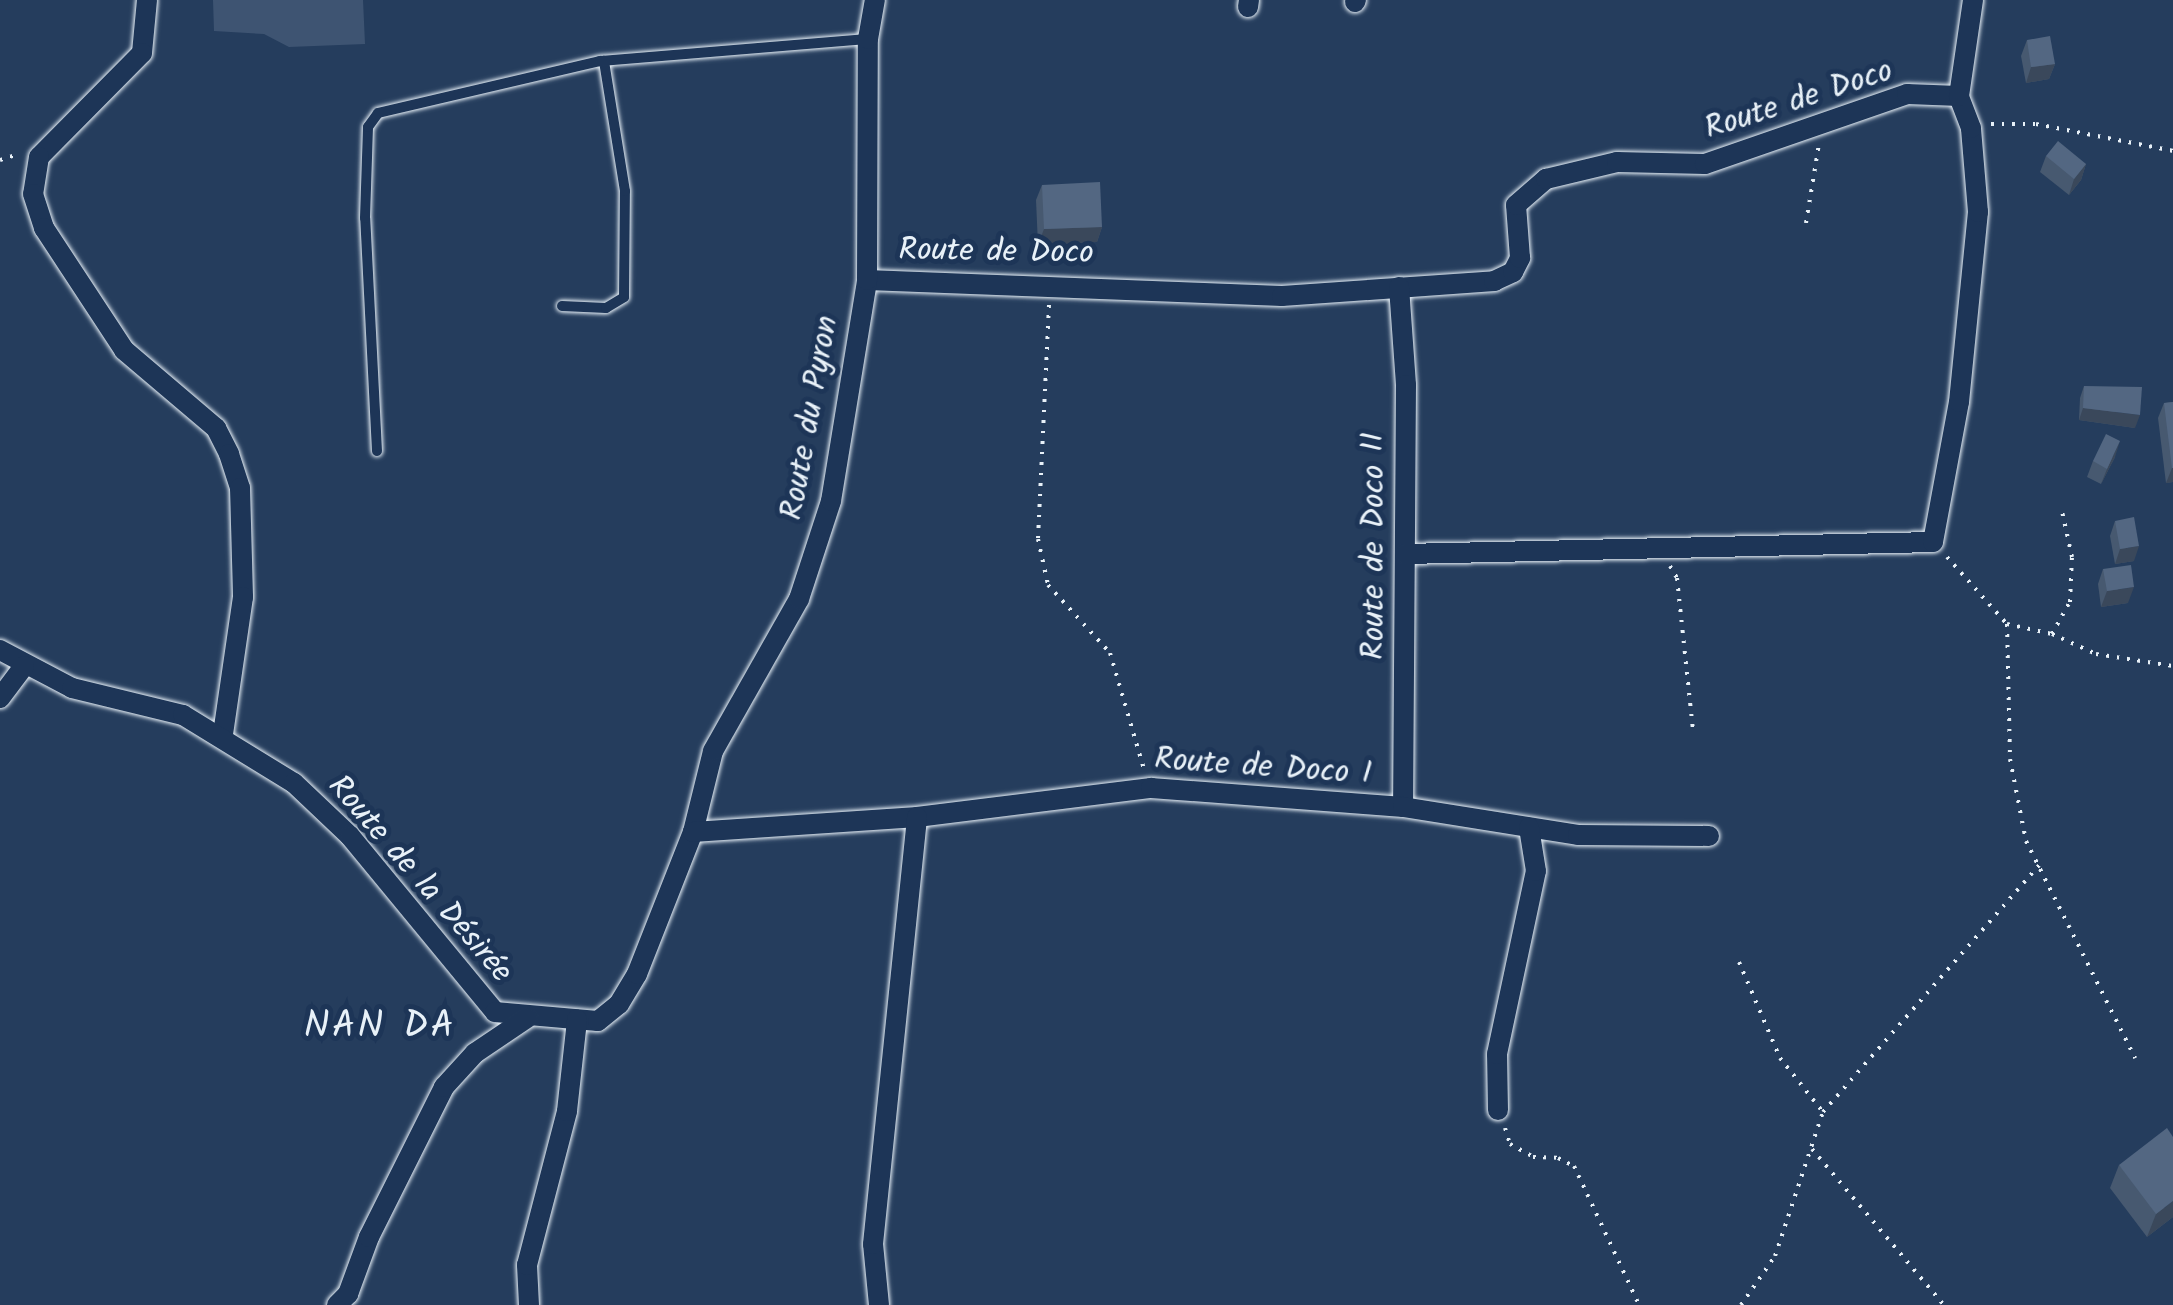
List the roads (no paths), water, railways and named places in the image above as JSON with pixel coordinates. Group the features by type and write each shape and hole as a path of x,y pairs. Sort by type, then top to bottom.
{"street":[{"path":"147,0 142,53 40,157 33,194 44,228 124,350 216,428 229,454 240,488 243,597 223,734"},
{"name":"Route du Pyron","path":"527,1018 598,1021 619,1004 693,832 729,713 799,599 816,552 830,501 867,280 868,40 875,0"},
{"path":"1405,554 1934,542 1959,402 1978,212 1970,128 1959,96 1972,0"},
{"name":"Route de Doco","path":"867,280 1050,288 1125,286 1282,296 1494,281 1513,272 1520,258 1516,205 1546,179 1617,162 1705,164 1908,94 1959,96"},
{"name":"Route de Doco II","path":"1399,286 1406,386 1403,807"},
{"name":"Route de la Désirée","path":"0,650 72,688 183,715 223,734 294,782 350,836 495,1012 527,1018"},
{"path":"0,698 24,666"},
{"name":"Route de Doco I","path":"693,832 917,817 1151,788 1403,807 1578,836 1709,836"},
{"path":"879,1305 873,1244 917,817"},
{"path":"1498,1110 1497,1054 1536,872 1529,828"},
{"path":"344,1301 368,1238 444,1087 475,1053 527,1018"},
{"path":"529,1305 527,1265 563,1128 577,1020"}],"lane":[{"path":"376,451 365,218 368,126 378,112 604,61 868,40"},
{"path":"562,306 606,308 624,297 625,191 604,61"}],"district":[{"name":"NAN DA","path":"380,1028"}]}
